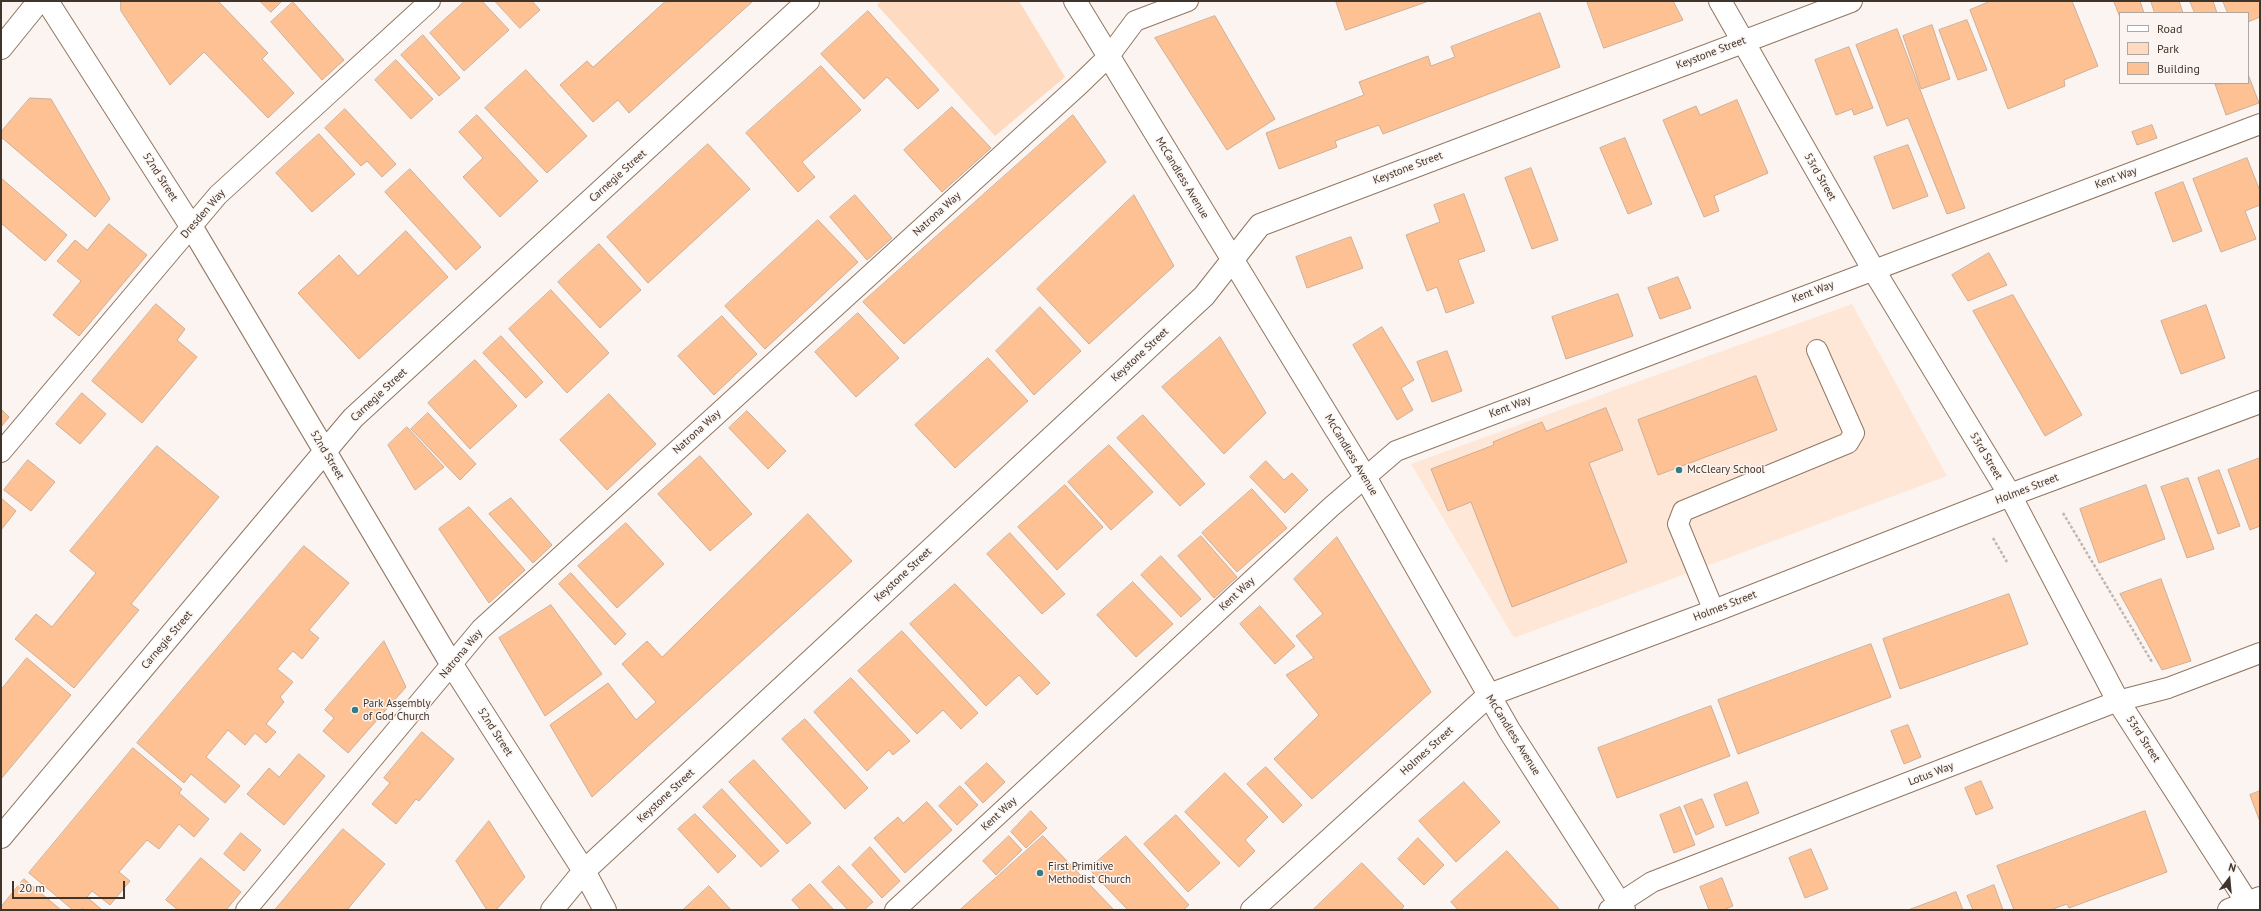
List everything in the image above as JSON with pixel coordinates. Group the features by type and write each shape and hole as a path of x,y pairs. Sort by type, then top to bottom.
{"street":[{"path":"1,48 39,1"},
{"name":"52nd Street","path":"47,1 191,226 452,665 584,871 605,910"},
{"name":"Carnegie Street","path":"1,837 353,418 808,1"},
{"name":"McCandless Avenue","path":"1075,1 1365,477 1489,695 1617,907"},
{"name":"53rd Street","path":"1720,1 1742,42 1873,269 2010,495 2118,701 2247,905"},
{"name":"Keystone Street","path":"552,910 584,871 1198,301 1260,225 1851,1"},
{"name":"Holmes Street","path":"1252,910 1489,695 1714,611 2010,495 2260,402"}],"lane":[{"name":"Dresden Way","path":"1,452 218,195 430,1"},
{"name":"Natrona Way","path":"246,910 481,629 1109,56 1135,21 1188,1"},
{"name":"Kent Way","path":"895,910 1365,477 1396,451 1873,269 2260,124"},
{"path":"1714,611 1678,524 1683,511 1848,443 1854,433 1817,350"},
{"name":"Lotus Way","path":"1617,907 1652,882 2118,701 2168,688 2260,653"}],"path":[{"path":"2063,513 2168,688"}],"shaded area":[{"name":"McCleary School","path":"1852,304 1947,476 1514,638 1411,464"}],"green space":[{"path":"881,1 1019,1 1065,77 995,136 877,5"}],"building":[{"path":"121,1 218,1 268,53 262,59 294,93 268,118 204,52 170,85 121,11"},
{"path":"260,1 282,1 271,12"},
{"path":"465,1 482,1 509,30 464,71 430,33"},
{"path":"495,1 532,1 540,10 520,28"},
{"path":"666,1 753,1 629,113 618,100 593,122 560,85 587,61 593,67"},
{"path":"1336,1 1429,1 1346,30"},
{"path":"1587,1 1673,1 1683,20 1604,48"},
{"path":"1991,1 2072,1 2098,66 2064,80 2065,86 2008,109 1970,10"},
{"path":"2114,1 2140,1 2144,12 2119,12 2119,14"},
{"path":"2151,1 2179,1 2183,12 2155,12"},
{"path":"2190,1 2213,1 2217,12 2195,12"},
{"path":"2223,1 2260,1 2260,17 2249,22 2249,12 2228,12"},
{"path":"293,2 344,60 322,80 271,22"},
{"path":"868,11 939,90 918,109 887,77 864,99 821,54"},
{"path":"1540,13 1560,67 1383,134 1379,125 1335,141 1337,147 1279,169 1266,133 1364,95 1359,82 1428,56 1431,66 1455,57 1451,47"},
{"path":"1215,16 1275,119 1227,150 1155,38"},
{"path":"1967,20 1987,70 1958,80 1939,30"},
{"path":"1932,25 1950,79 1921,89 1903,36"},
{"path":"1897,29 1965,208 1947,214 1908,118 1887,126 1856,45"},
{"path":"423,35 460,78 439,96 401,55"},
{"path":"1849,47 1873,108 1854,115 1852,109 1836,115 1815,60"},
{"path":"396,60 433,99 411,119 375,80"},
{"path":"821,66 861,110 802,162 815,177 798,192 746,133"},
{"path":"526,70 587,136 547,173 485,108"},
{"path":"2249,77 2259,103 2226,115 2215,84 2249,84"},
{"path":"30,98 51,99 110,199 95,217 1,137 1,132"},
{"path":"1737,100 1768,173 1714,196 1719,211 1704,217 1663,120 1696,106 1700,115"},
{"path":"952,107 991,148 942,192 904,150"},
{"path":"345,109 396,164 382,177 367,161 361,166 325,128"},
{"path":"477,115 538,181 500,217 463,177 483,158 459,132"},
{"path":"1073,115 1106,162 904,344 863,302"},
{"path":"2152,125 2157,138 2137,145 2132,132"},
{"path":"319,134 355,174 312,212 276,173"},
{"path":"1625,138 1652,204 1628,214 1600,148"},
{"path":"708,144 750,189 648,283 607,237"},
{"path":"1908,145 1928,196 1893,209 1874,157"},
{"path":"2247,158 2260,191 2260,205 2245,211 2256,239 2221,252 2193,179"},
{"path":"1531,168 1558,240 1532,249 1505,178"},
{"path":"410,169 481,247 456,270 385,192"},
{"path":"1,178 67,235 45,261 1,223"},
{"path":"2183,182 2202,231 2173,242 2155,193"},
{"path":"1464,194 1485,251 1458,260 1474,303 1446,313 1437,287 1427,291 1406,235 1440,222 1434,205"},
{"path":"855,195 892,238 867,260 830,217"},
{"path":"1134,195 1174,266 1089,344 1037,289"},
{"path":"818,220 858,262 765,349 725,306"},
{"path":"109,224 147,255 79,336 53,315 81,281 57,261 75,240 87,250"},
{"path":"406,231 448,277 359,359 298,293 339,255 358,276"},
{"path":"1351,237 1363,268 1307,288 1296,257"},
{"path":"599,244 641,290 600,328 558,282"},
{"path":"1989,253 2007,285 1968,301 1952,275"},
{"path":"1678,277 1691,308 1660,319 1648,288"},
{"path":"551,290 609,353 567,393 509,329"},
{"path":"1618,294 1633,336 1566,359 1552,317"},
{"path":"2013,295 2082,415 2045,436 1973,311"},
{"path":"156,304 185,329 177,340 197,357 142,423 92,381"},
{"path":"2206,305 2225,358 2181,374 2161,321"},
{"path":"1040,307 1081,351 1034,395 996,351"},
{"path":"858,313 899,358 856,397 815,352"},
{"path":"722,316 757,354 714,395 678,356"},
{"path":"1382,327 1414,380 1401,388 1413,410 1397,420 1353,345"},
{"path":"501,336 543,382 526,398 483,353"},
{"path":"1220,337 1266,413 1224,454 1162,387"},
{"path":"1447,351 1462,391 1432,402 1417,362"},
{"path":"988,358 1028,401 955,468 915,425"},
{"path":"475,360 517,406 470,449 428,403"},
{"path":"1756,376 1777,430 1658,475 1638,420"},
{"path":"82,393 106,414 80,444 56,424"},
{"path":"609,394 656,444 607,490 560,440"},
{"path":"1606,408 1623,450 1589,463 1627,562 1512,607 1471,502 1448,511 1431,469 1494,445 1493,442 1542,422 1546,431"},
{"path":"1,409 9,417 1,427"},
{"path":"747,411 786,451 768,469 729,428"},
{"path":"428,413 476,464 460,480 411,429"},
{"path":"1143,415 1205,484 1180,506 1117,438"},
{"path":"407,427 444,467 415,490 388,445"},
{"path":"1109,445 1153,492 1111,530 1068,482"},
{"path":"157,446 219,497 131,604 139,610 74,688 15,639 36,614 52,627 96,573 70,551"},
{"path":"700,456 752,514 710,551 658,494"},
{"path":"2260,458 2260,526 2250,530 2228,470"},
{"path":"28,460 55,482 31,511 4,490"},
{"path":"1266,461 1284,480 1292,473 1308,490 1285,513 1250,477"},
{"path":"2219,470 2240,526 2218,534 2198,478"},
{"path":"2188,478 2214,549 2187,558 2161,487"},
{"path":"1065,485 1103,527 1057,570 1018,527"},
{"path":"2146,485 2165,539 2099,563 2080,509"},
{"path":"1252,489 1287,528 1237,572 1202,533"},
{"path":"1,498 16,511 1,530"},
{"path":"511,498 552,545 533,563 489,514"},
{"path":"469,507 525,570 489,603 439,529"},
{"path":"808,514 852,561 592,797 550,725 608,683 636,720 656,702 622,664 647,641 662,657"},
{"path":"626,523 664,564 617,608 578,566"},
{"path":"1010,533 1065,594 1042,614 987,554"},
{"path":"1201,536 1237,577 1214,598 1178,556"},
{"path":"1337,537 1431,692 1312,799 1274,759 1319,715 1286,675 1314,658 1296,636 1323,614 1294,579"},
{"path":"304,546 349,583 309,630 319,638 302,659 293,651 277,669 293,682 280,697 284,702 266,724 276,732 266,743 255,733 245,745 228,730 206,757 240,786 225,803 191,774 184,783 137,743"},
{"path":"1161,556 1201,599 1181,617 1141,575"},
{"path":"571,573 626,634 615,645 559,584"},
{"path":"2161,579 2191,661 2162,670 2120,594"},
{"path":"1133,582 1173,624 1136,657 1097,615"},
{"path":"955,584 1050,683 1037,695 1019,675 986,706 910,624"},
{"path":"2009,594 2028,644 1900,689 1883,639"},
{"path":"551,605 602,674 545,716 499,638"},
{"path":"1260,606 1295,646 1275,664 1240,624"},
{"path":"902,631 978,713 961,729 943,710 917,734 858,671"},
{"path":"384,641 406,687 348,753 323,731 334,718 325,710"},
{"path":"1871,644 1891,697 1738,754 1718,700"},
{"path":"27,658 71,695 1,779 1,690"},
{"path":"851,678 910,741 893,755 889,750 867,771 814,712"},
{"path":"1711,706 1730,756 1617,798 1598,748"},
{"path":"805,719 868,788 845,809 782,739"},
{"path":"1908,725 1921,757 1904,764 1891,731"},
{"path":"422,732 454,759 419,801 416,799 396,824 372,804 390,783 384,778"},
{"path":"133,748 182,789 179,793 209,819 194,837 179,824 159,849 147,840 119,872 130,881 110,905 92,891 87,897 102,910 85,910 82,908 81,910 73,910 29,873"},
{"path":"299,754 325,776 284,825 247,794 269,768 279,777"},
{"path":"754,760 811,823 787,844 729,782"},
{"path":"987,763 1005,782 983,803 965,783"},
{"path":"1266,767 1302,805 1283,823 1247,784"},
{"path":"1225,773 1268,817 1245,840 1255,851 1239,867 1185,812"},
{"path":"1981,781 1993,808 1976,815 1965,788"},
{"path":"1464,782 1500,822 1456,862 1419,821"},
{"path":"1747,782 1759,813 1726,826 1714,795"},
{"path":"960,786 978,805 957,825 939,806"},
{"path":"722,789 779,851 761,867 703,807"},
{"path":"2260,791 2260,822 2250,795"},
{"path":"1702,799 1714,827 1696,835 1684,806"},
{"path":"927,802 952,830 905,873 874,838 898,817 903,823"},
{"path":"1680,807 1695,845 1674,853 1660,815"},
{"path":"1031,811 1047,828 1026,848 1011,832"},
{"path":"2145,811 2167,872 2069,908 2067,904 2050,910 2014,910 1997,866"},
{"path":"695,814 736,856 718,873 678,829"},
{"path":"1176,815 1220,863 1188,892 1144,844"},
{"path":"489,821 525,877 496,910 487,910 456,861"},
{"path":"343,829 385,864 347,910 275,910"},
{"path":"241,833 261,850 244,871 224,854"},
{"path":"1009,836 1022,850 996,875 983,861"},
{"name":"First Primitive Methodist Church","path":"1043,836 1114,910 960,910"},
{"path":"1126,836 1189,905 1183,910 1128,910 1089,869"},
{"path":"1418,838 1444,865 1424,885 1398,859"},
{"path":"870,847 900,881 882,898 852,865"},
{"path":"1811,849 1828,889 1805,898 1789,858"},
{"path":"1507,851 1560,910 1458,910 1451,902"},
{"path":"201,858 241,892 226,910 178,910 166,900"},
{"path":"1362,863 1404,906 1401,910 1313,910"},
{"path":"839,866 873,902 864,910 848,910 822,882"},
{"path":"1722,878 1733,906 1723,910 1709,910 1700,887"},
{"path":"24,879 61,910 1,910 1,907"},
{"path":"810,884 834,910 801,910 792,900"},
{"path":"1994,885 2003,910 1973,910 1967,896"},
{"path":"709,886 731,910 683,910"},
{"path":"1956,892 1963,910 1908,910 1935,900"}],"place":[{"name":"McCleary School","path":"1679,470"},
{"name":"Park Assembly of God Church","path":"355,710"},
{"name":"First Primitive Methodist Church","path":"1040,873"}]}
